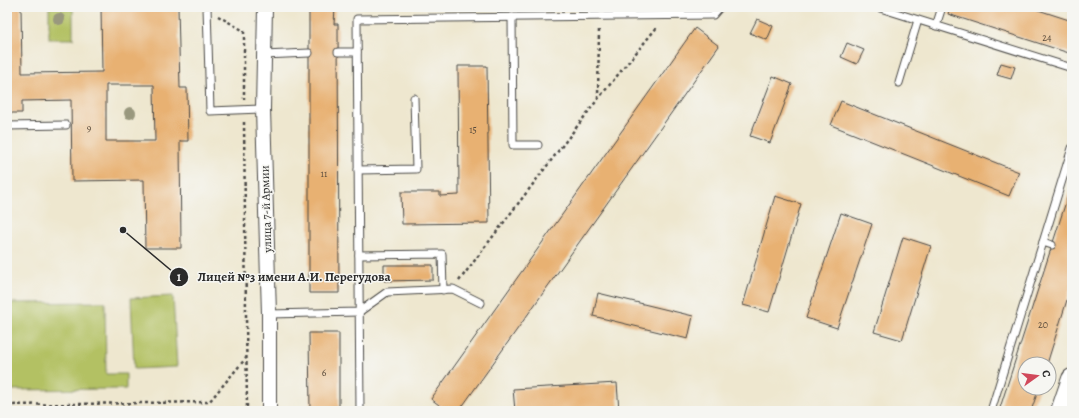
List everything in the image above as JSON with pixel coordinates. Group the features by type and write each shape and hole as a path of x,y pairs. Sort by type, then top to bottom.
{"street":[{"name":"улица 7-й Армии","path":"264,7 263,109 269,314 269,411"},
{"path":"1061,411 1072,379"}],"lane":[{"path":"360,411 357,18 713,15 720,7"},
{"path":"877,7 1072,68"},
{"path":"936,26 942,7"},
{"path":"207,8 210,110 263,109"},
{"path":"512,17 513,145 538,145"},
{"path":"899,83 918,20"},
{"path":"338,52 357,52"},
{"path":"264,54 309,53"},
{"path":"358,170 416,169 414,98"},
{"path":"7,126 66,124"},
{"path":"991,411 1072,148"},
{"path":"1043,242 1052,245"},
{"path":"359,255 442,254 443,290"},
{"path":"269,314 359,312 387,292 453,289 481,303"}],"path":[{"path":"207,8 244,31 247,411"},
{"path":"598,100 599,16"},
{"path":"453,289 598,100 667,16"},
{"path":"7,405 209,402 247,357"}],"green space":[{"path":"49,7 73,7 73,39 49,39"},
{"path":"173,296 177,367 134,369 131,298"},
{"path":"105,302 106,374 126,374 126,389 7,390 7,303"}],"building":[{"path":"7,7 21,7 22,73 102,72 101,7 178,7 180,88 187,88 188,141 180,141 181,248 145,248 144,180 72,181 71,100 22,101 22,113 7,113","holes":["106,85 154,85 155,141 106,141"]},
{"path":"309,7 335,7 334,24 338,24 339,293 309,293"},
{"path":"950,7 1029,7 1072,21 1072,54 948,14"},
{"path":"757,19 773,26 767,40 750,33"},
{"path":"695,28 719,46 459,411 447,411 431,399"},
{"path":"847,43 864,50 857,64 841,57"},
{"path":"1001,63 1015,67 1011,79 997,75"},
{"path":"458,66 487,66 489,223 402,224 401,192 440,192 440,196 459,195"},
{"path":"773,76 792,84 770,143 750,136"},
{"path":"841,101 1019,172 1009,196 831,125"},
{"path":"1072,183 1072,284 1050,356 1017,356 1017,396 1036,396 1031,411 999,411"},
{"path":"775,196 801,204 769,312 743,305"},
{"path":"841,213 872,224 837,328 806,318"},
{"path":"903,237 931,246 902,340 874,332"},
{"path":"384,265 433,265 433,280 384,281"},
{"path":"598,293 693,316 688,339 593,316"},
{"path":"309,333 339,333 339,411 310,411"},
{"path":"617,383 619,411 515,411 513,389"}],"place":[{"name":"Лицей №3 имени А.И. Перегудова","path":"123,230"}]}
